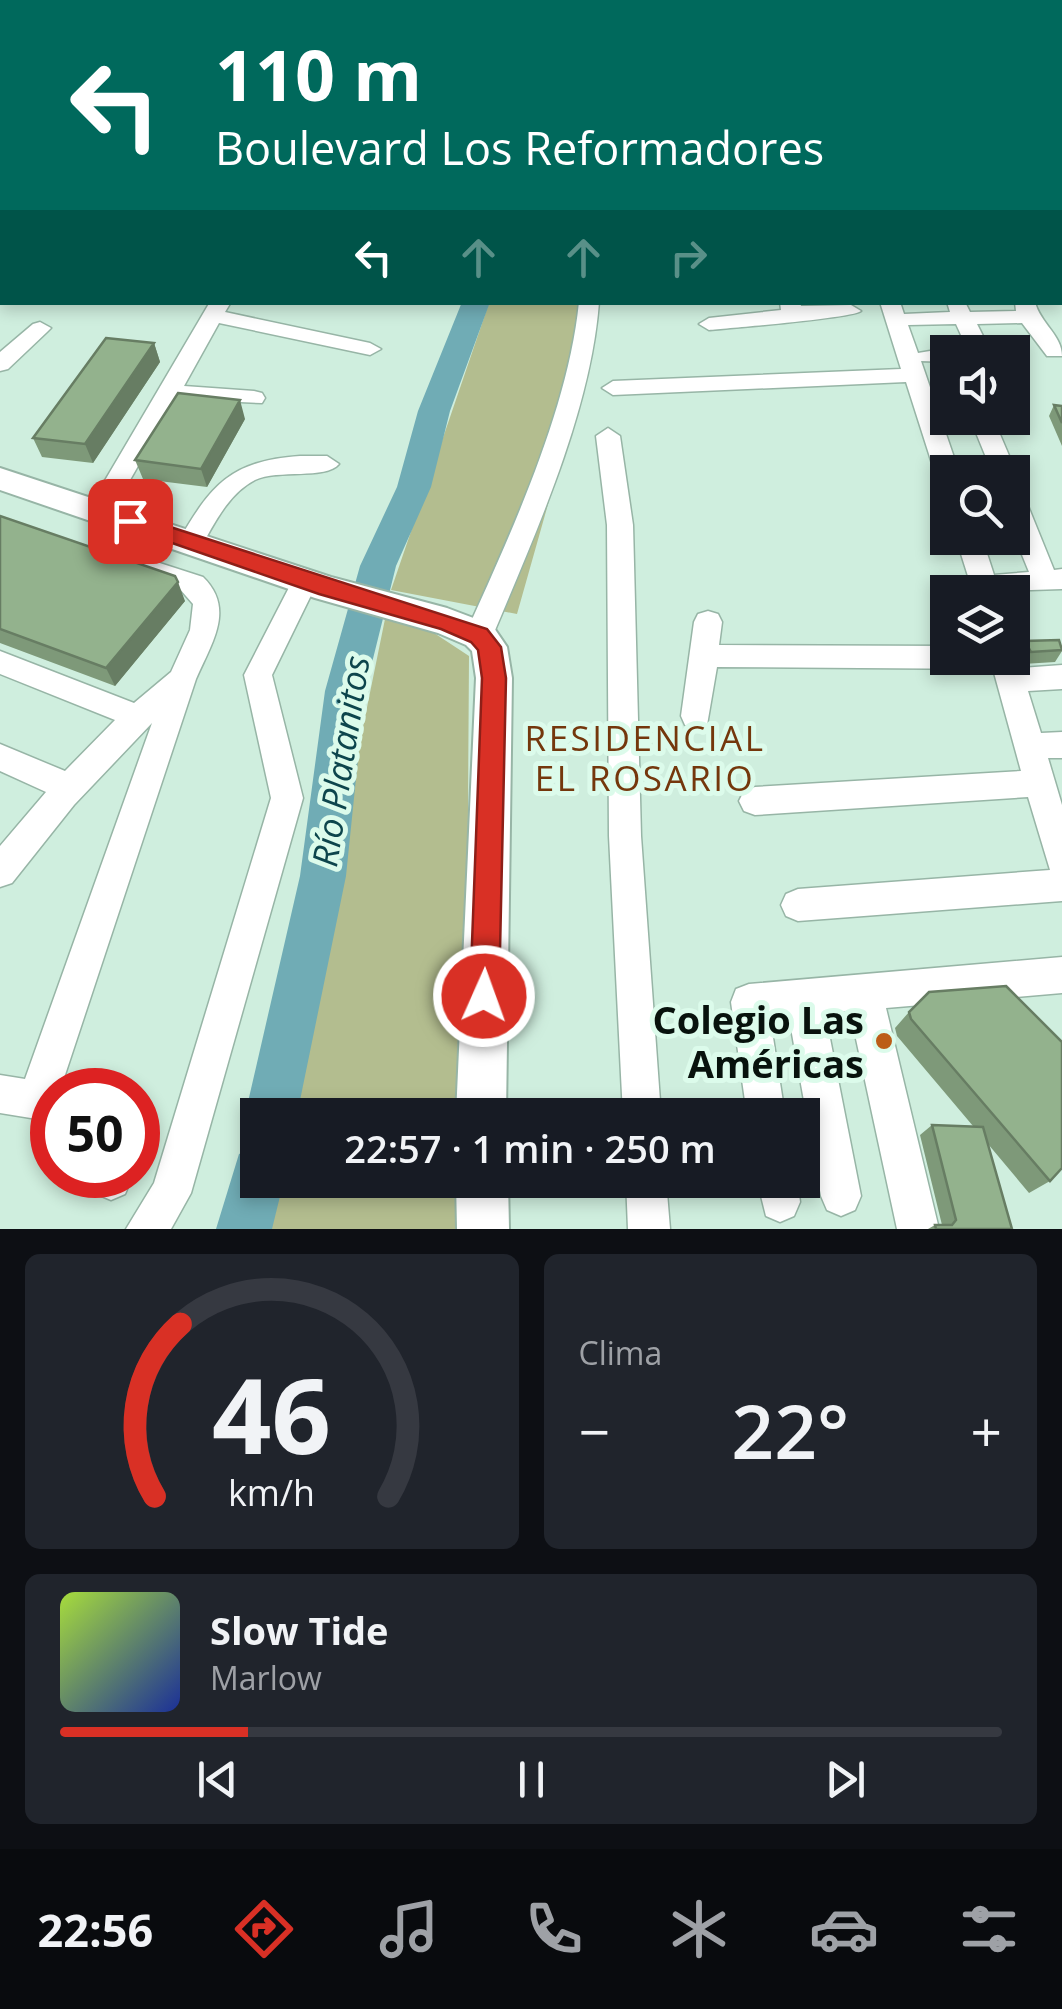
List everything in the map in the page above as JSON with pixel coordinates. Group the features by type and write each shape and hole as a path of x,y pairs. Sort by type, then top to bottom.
{"main road":[{"path":"0,478 316,585 463,628 489,647 494,678 482,1098"},
{"path":"482,1198 483,1229"}],"street":[{"path":"891,305 941,455"},
{"path":"463,628 490,618 538,502 586,338 584,307"},
{"path":"709,324 790,308 851,311"},
{"path":"100,510 217,309 370,349"},
{"path":"959,310 972,335"},
{"path":"908,319 959,310 1026,310 1058,364"},
{"path":"0,364 40,328"},
{"path":"613,388 912,375"},
{"path":"170,392 254,398"},
{"path":"608,436 620,525 624,836 641,1098"},
{"path":"190,542 238,476 259,466 326,464"},
{"path":"1030,532 1054,580"},
{"path":"43,1068 209,613 206,598 194,584 124,561"},
{"path":"146,1229 171,1194 287,798 258,675 316,585"},
{"path":"696,716 708,622"},
{"path":"704,656 930,663"},
{"path":"0,662 136,716"},
{"path":"1030,670 1062,677"},
{"path":"1009,675 1062,860"},
{"path":"0,872 67,787 136,716 182,679"},
{"path":"1030,746 1062,745"},
{"path":"0,758 67,787"},
{"path":"755,801 1040,783"},
{"path":"798,905 1062,885"},
{"path":"763,1098 749,1002 1062,976"},
{"path":"864,992 918,1229"},
{"path":"804,998 841,1196"},
{"path":"647,1198 648,1229"}],"green space":[{"path":"488,305 596,305 593,345 517,614 391,590"},
{"path":"385,619 428,629 469,656 466,1098 287,1098"},
{"path":"267,1198 466,1198 466,1229 261,1229"}],"building":[{"path":"106,338 154,343 85,444 33,438"},
{"path":"178,393 240,400 201,469 135,460"},
{"path":"1054,405 1062,406 1062,423"},
{"path":"0,516 175,576 178,582 106,668 0,629"},
{"path":"1059,640 1062,650 1031,652 1030,641"},
{"path":"1006,986 1062,1042 1062,1168 1050,1181 909,1012 929,992"},
{"path":"932,1125 983,1127 1012,1229 936,1229 935,1225 952,1225 956,1220"}],"waterway":[{"name":"Río Platanitos","path":"275,1098 323,876 345,691 378,566 414,487 434,411 475,305"},
{"name":"Río Platanitos","path":"244,1229 252,1198"}],"place":[{"name":"Colegio Las Américas","path":"884,1041"}],"district":[{"name":"RESIDENCIAL EL ROSARIO","path":"645,757"}],"route":[{"path":"130,521 327,588 446,622 479,635 489,647 494,678 484,996"}]}
